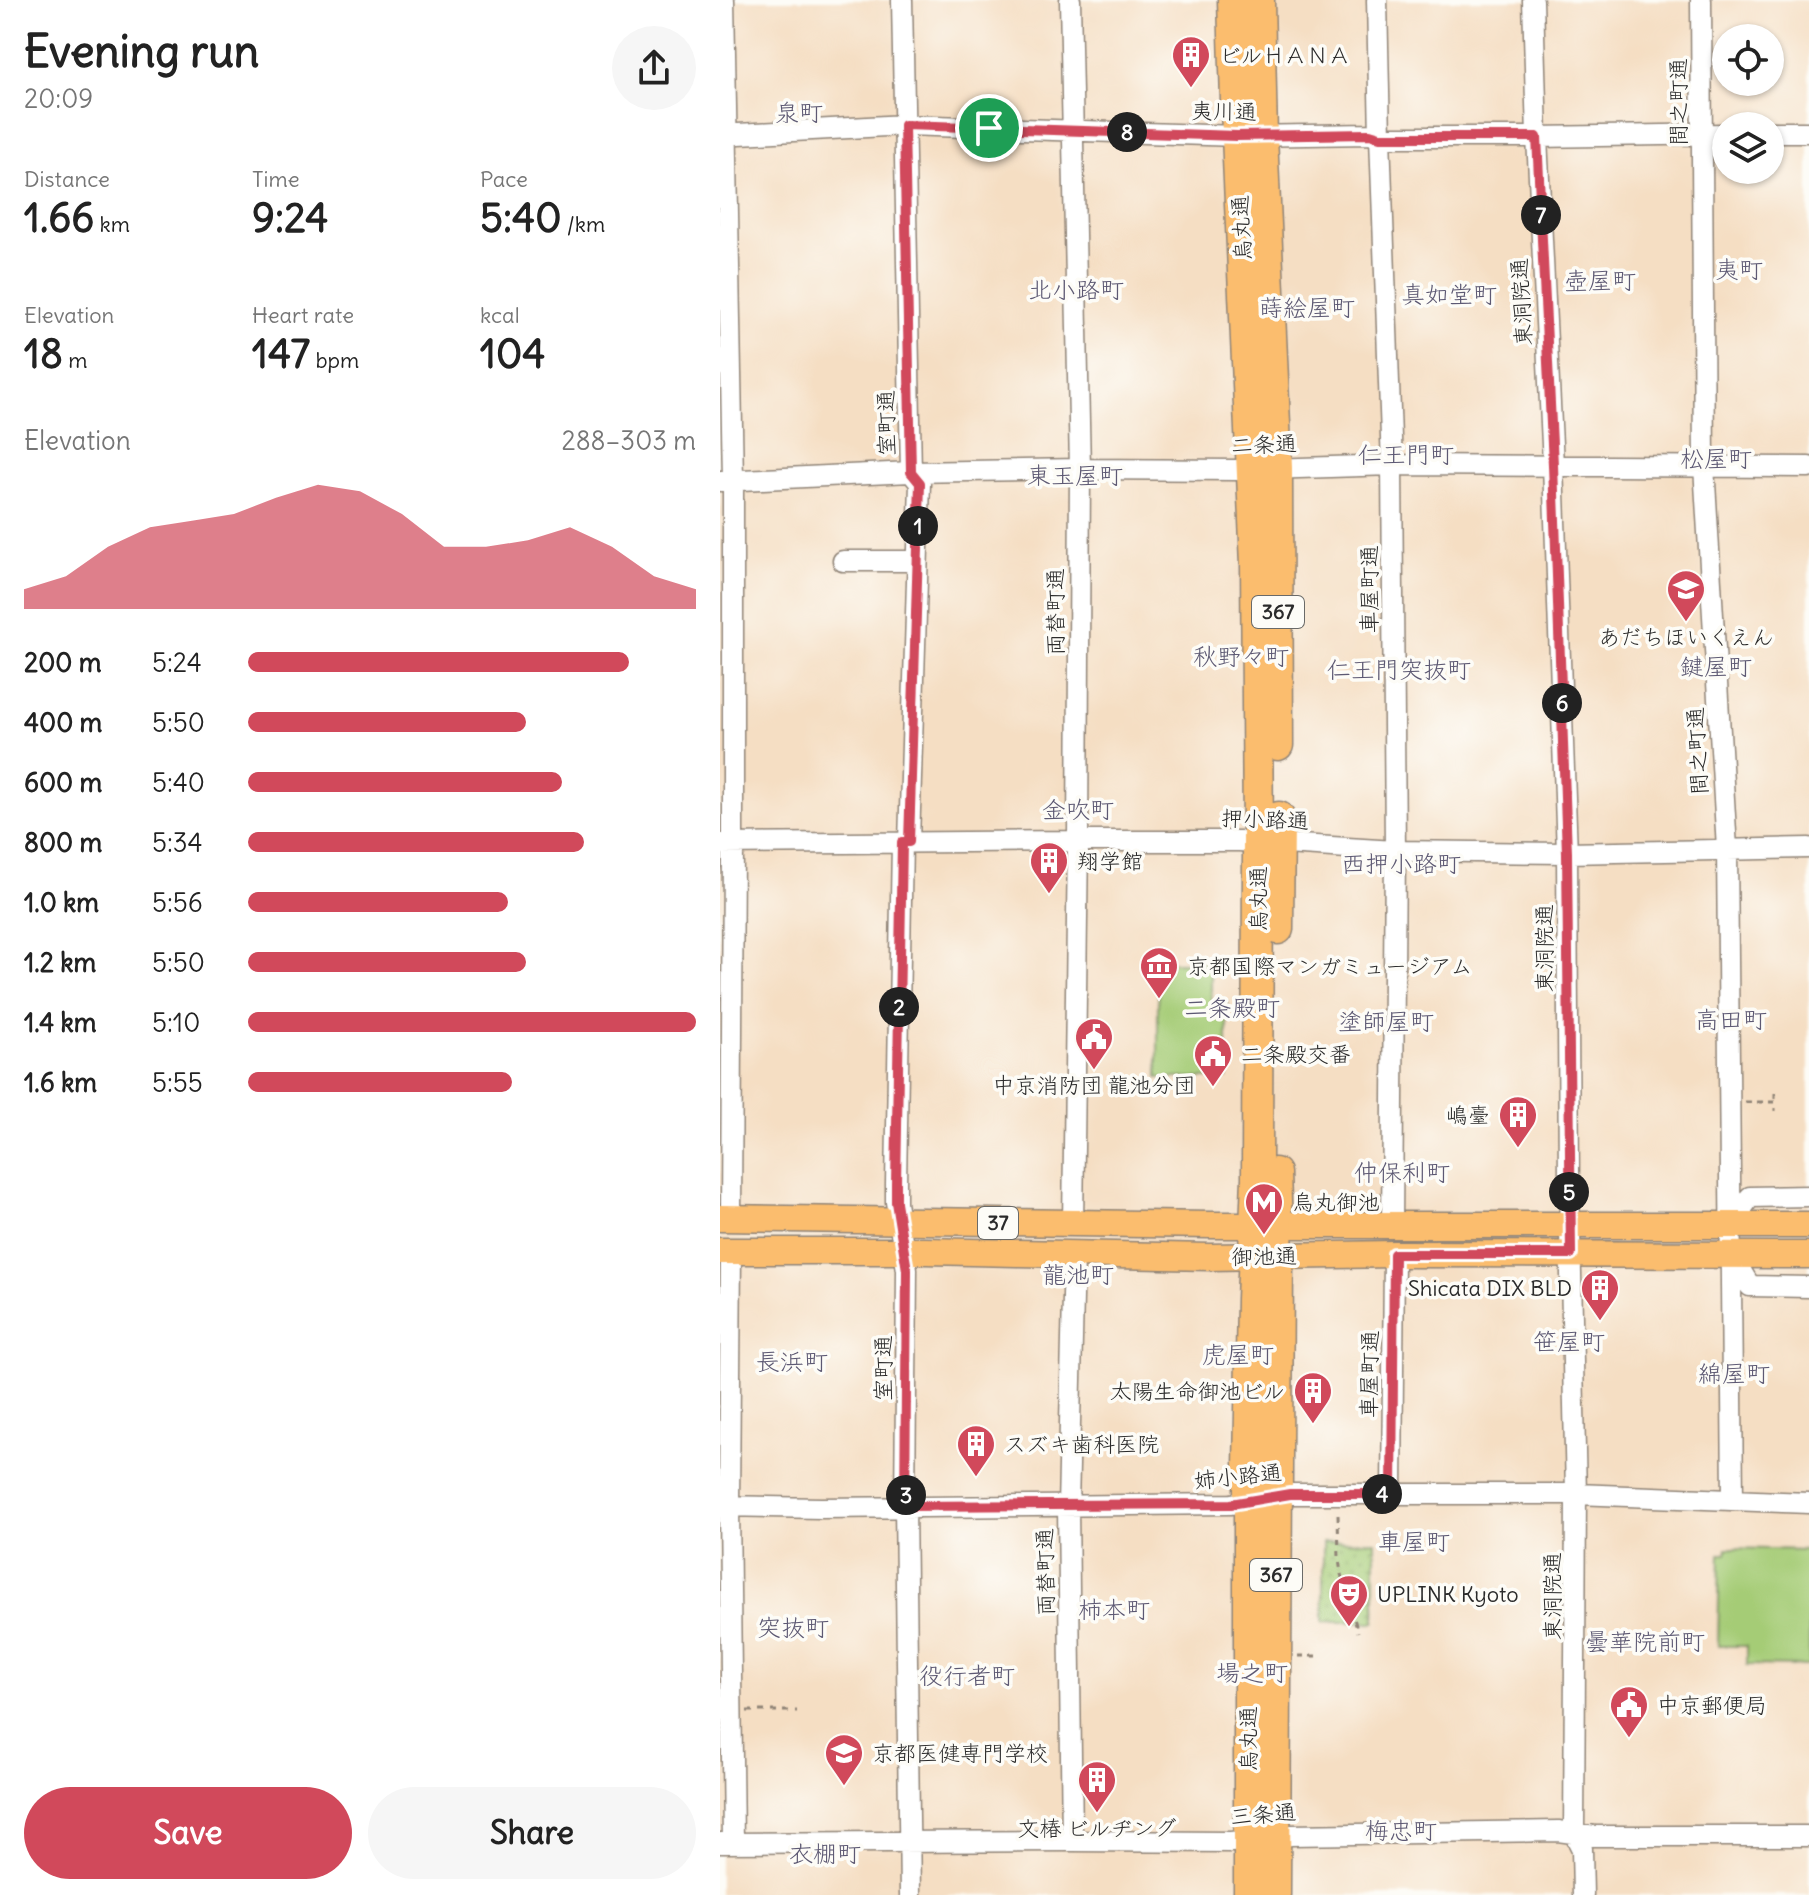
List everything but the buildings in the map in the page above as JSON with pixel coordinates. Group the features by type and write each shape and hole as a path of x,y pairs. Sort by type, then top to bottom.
{"highway":[{"name":"烏丸通","path":"1233,0 1249,136 1264,469 1256,565 1268,842 1275,1178 1266,1225 1262,1838 1275,1895"},
{"name":"烏丸通","path":"1249,136 1259,0"},
{"name":"烏丸通","path":"1249,1895 1262,1838"}],"main road":[{"name":"御池通","path":"725,1218 1073,1224 1809,1225"},
{"name":"御池通","path":"725,1251 1266,1256 1809,1255"}],"street":[{"path":"724,0 727,480 725,1218"},
{"name":"室町通","path":"902,0 911,472 920,483 896,1184 907,1280 905,1506 910,1895"},
{"name":"両替町通","path":"1070,0 1080,469 1073,1224"},
{"name":"車屋町通","path":"1377,0 1392,465 1395,851 1392,1225"},
{"name":"東洞院通","path":"1533,0 1567,853 1576,1494 1574,1833 1582,1849 1583,1895"},
{"name":"間之町通","path":"1701,0 1704,466 1727,849 1733,1500"},
{"name":"夷川通","path":"723,135 904,125 1249,136 1712,134"},
{"path":"1784,132 1809,132"},
{"name":"二条通","path":"727,480 911,472 1392,465 1809,467"},
{"path":"843,561 917,561"},
{"name":"押小路通","path":"727,844 1268,842 1395,851 1567,853 1809,848"},
{"path":"1731,1224 1750,1197 1809,1196"},
{"path":"1731,1224 1750,1207 1809,1207"},
{"path":"725,1251 725,1506 731,1711 726,1843"},
{"name":"両替町通","path":"1072,1841 1068,1507 1074,1254"},
{"name":"車屋町通","path":"1392,1494 1394,1254"},
{"path":"1731,1255 1750,1274 1809,1274"},
{"path":"1731,1255 1750,1286 1809,1287"},
{"name":"姉小路通","path":"725,1506 1231,1504 1290,1494 1576,1494 1809,1503"},
{"name":"三条通","path":"726,1843 1231,1842 1291,1835 1558,1831 1595,1836 1809,1836"}],"path":[{"path":"1775,1093 1775,1111"},
{"path":"1730,1102 1775,1102"},
{"path":"1338,1502 1341,1574 1358,1632"},
{"path":"1290,1656 1316,1656"},
{"path":"731,1711 797,1711"}],"green space":[{"path":"1158,962 1214,962 1211,1003 1227,1003 1227,1078 1158,1078"},
{"path":"1375,1541 1375,1622 1323,1622 1323,1542"},
{"path":"1727,1548 1809,1550 1809,1666 1747,1665 1747,1646 1718,1646 1720,1554 1726,1554"}],"place":[{"name":"ビルＨＡＮＡ","path":"1191,89"},
{"name":"あだちほいくえん","path":"1686,623"},
{"name":"翔学館","path":"1049,895"},
{"name":"京都国際マンガミュージアム","path":"1159,1000"},
{"name":"中京消防団 龍池分団","path":"1094,1071"},
{"name":"二条殿交番","path":"1213,1088"},
{"name":"嶋臺","path":"1518,1149"},
{"name":"烏丸御池","path":"1264,1236"},
{"name":"Shicata DIX BLD","path":"1600,1322"},
{"name":"太陽生命御池ビル","path":"1313,1425"},
{"name":"スズキ歯科医院","path":"976,1478"},
{"name":"UPLINK Kyoto","path":"1349,1628"},
{"name":"中京郵便局","path":"1629,1739"},
{"name":"京都医健専門学校","path":"844,1787"},
{"name":"文椿 ビルヂング","path":"1097,1814"}],"district":[{"name":"泉町","path":"799,113"},
{"name":"夷町","path":"1739,270"},
{"name":"壺屋町","path":"1600,281"},
{"name":"北小路町","path":"1076,290"},
{"name":"真如堂町","path":"1449,295"},
{"name":"蒔絵屋町","path":"1307,308"},
{"name":"仁王門町","path":"1406,455"},
{"name":"松屋町","path":"1716,459"},
{"name":"東玉屋町","path":"1075,476"},
{"name":"秋野々町","path":"1241,657"},
{"name":"鍵屋町","path":"1716,667"},
{"name":"仁王門突抜町","path":"1399,670"},
{"name":"金吹町","path":"1078,810"},
{"name":"西押小路町","path":"1401,864"},
{"name":"二条殿町","path":"1232,1008"},
{"name":"高田町","path":"1731,1020"},
{"name":"塗師屋町","path":"1386,1022"},
{"name":"仲保利町","path":"1402,1173"},
{"name":"龍池町","path":"1078,1275"},
{"name":"笹屋町","path":"1569,1342"},
{"name":"虎屋町","path":"1238,1355"},
{"name":"長浜町","path":"792,1362"},
{"name":"綿屋町","path":"1734,1374"},
{"name":"車屋町","path":"1414,1542"},
{"name":"柿本町","path":"1114,1610"},
{"name":"突抜町","path":"793,1628"},
{"name":"曇華院前町","path":"1645,1642"},
{"name":"場之町","path":"1252,1673"},
{"name":"役行者町","path":"967,1676"},
{"name":"梅忠町","path":"1401,1831"},
{"name":"衣棚町","path":"825,1854"}],"route":[{"path":"904,125 989,128 1237,136 1370,134 1380,137 1537,137 1567,853 1571,1254 1394,1254 1392,1494 1290,1494 1231,1504 905,1506 907,1270 896,1184 902,842 909,842 920,483 911,472 904,125"}]}
